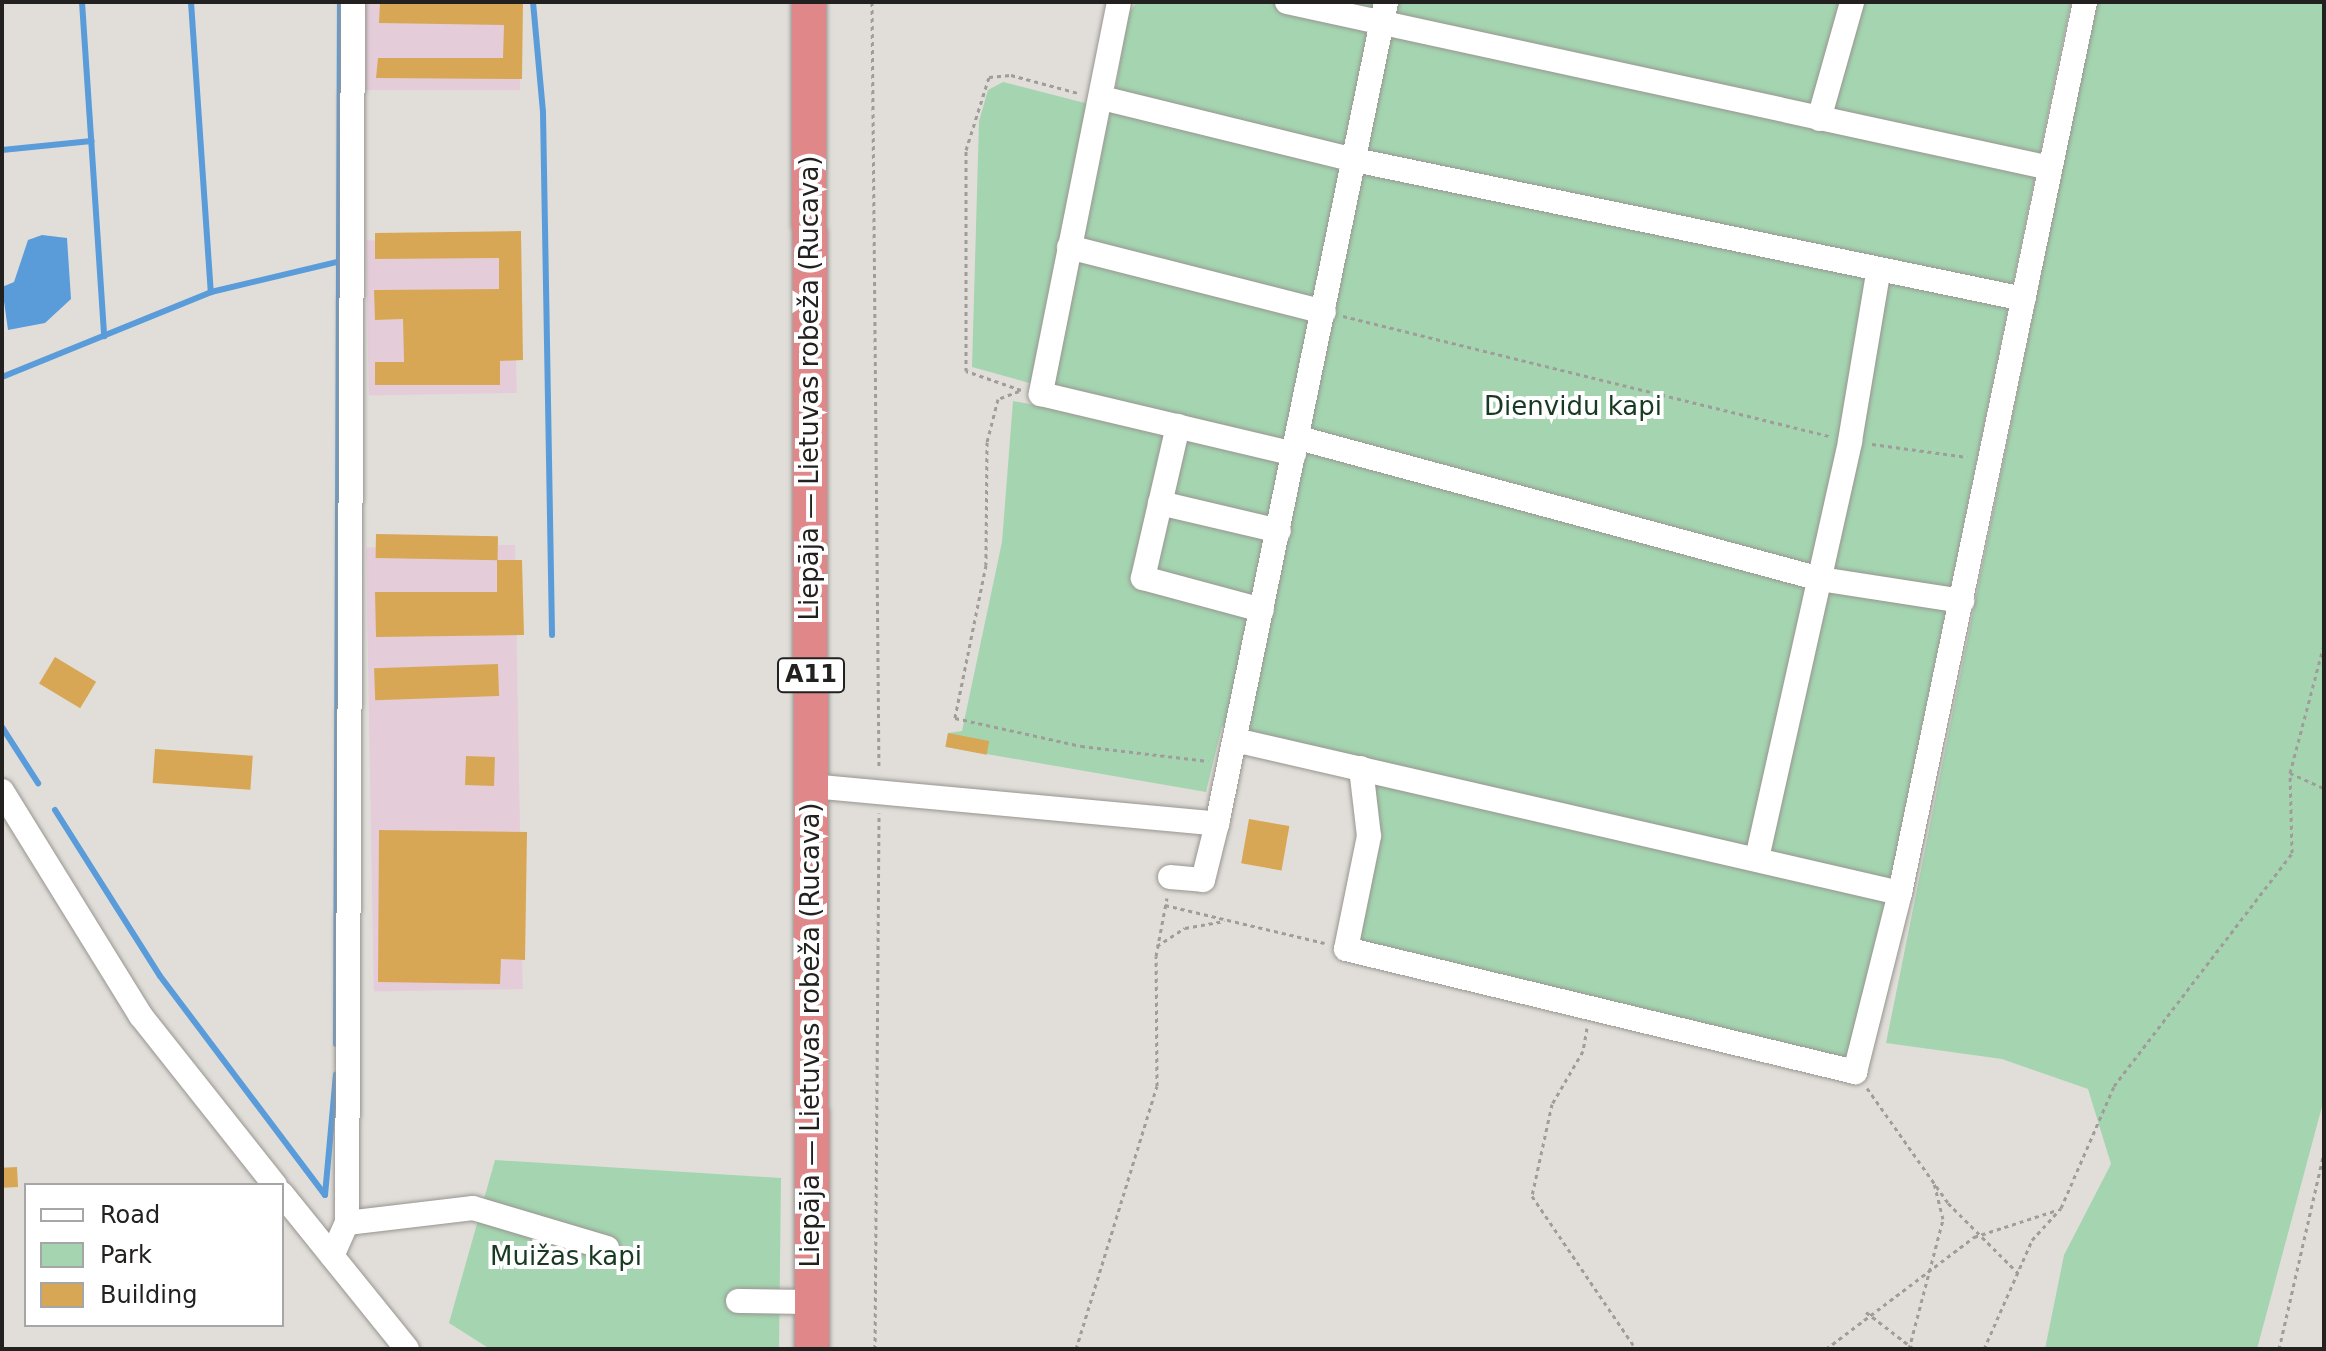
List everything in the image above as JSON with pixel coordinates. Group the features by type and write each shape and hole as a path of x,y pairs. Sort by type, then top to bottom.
{"highway":[{"name":"Liepāja — Lietuvas robeža (Rucava)","path":"809,2 812,1349"}],"street":[{"path":"332,1256 347,1223 353,2"},
{"path":"1119,2 1102,98 1069,247 1031,392 1178,426 1297,446 1820,579 1962,601"},
{"path":"1287,2 1381,26 2050,168"},
{"path":"1170,877 1203,880 1217,824 1386,2"},
{"path":"1819,119 1852,2"},
{"path":"1361,768 1369,836 1346,949 1855,1072 1900,893 1962,601 1987,460 2024,299 2085,2"},
{"path":"1102,98 1355,160 1878,274 2024,299"},
{"path":"1069,247 1324,312"},
{"path":"1758,854 1850,441 1878,274"},
{"path":"1178,426 1143,578 1262,610"},
{"path":"1160,503 1279,531"},
{"path":"1232,752 1361,768 1758,854 1900,893"},
{"path":"811,786 1217,824"},
{"path":"2,791 141,1016 273,1183"},
{"path":"284,1196 407,1349"},
{"path":"347,1223 473,1208 607,1248"},
{"path":"738,1301 812,1302"}],"path":[{"path":"872,2 879,790 875,1349"},
{"path":"1031,392 966,371 964,206 976,105 989,77 1011,75 1102,98"},
{"path":"1324,312 1850,441 1987,460"},
{"path":"1031,392 998,399 987,442 986,565 955,718 1081,746 1232,752"},
{"path":"1984,1349 2032,1240 2061,1208 2114,1086 2292,853 2290,773 2324,644"},
{"path":"2290,773 2324,788"},
{"path":"1076,1349 1157,1086 1157,946 1170,877"},
{"path":"1165,905 1346,949"},
{"path":"1157,946 1185,928 1228,920"},
{"path":"1589,1009 1583,1051 1552,1104 1532,1196 1636,1349"},
{"path":"1855,1072 1933,1178 2018,1273"},
{"path":"2279,1349 2324,1153"},
{"path":"1912,1349 1943,1219 1933,1178"},
{"path":"1826,1349 1866,1312 1932,1275 1981,1235 2061,1208"},
{"path":"1866,1312 1912,1343"}],"shaded area":[{"path":"364,2 520,2 520,90 364,90"},
{"path":"514,238 517,393 369,396 366,241"},
{"path":"515,545 523,989 374,992 366,548"}],"green space":[{"name":"Dienvidu kapi","path":"1137,2 2071,2 1854,1057 1847,1064 1358,944 1377,823 1375,761 1222,726 1206,792 946,747 948,733 962,731 1002,542 1013,401 1035,405 1033,384 972,367 979,121 988,90 1003,82 1112,110 1128,14"},
{"path":"2096,2 2324,2 2324,1099 2257,1349 2045,1349 2064,1255 2111,1164 2088,1089 2002,1059 1886,1043"},
{"name":"Muižas kapi","path":"495,1160 781,1178 779,1349 490,1349 449,1323"}],"water":[{"path":"42,235 67,238 71,299 45,323 8,330 2,287 14,282 28,240"}],"building":[{"path":"380,2 523,2 522,79 376,78 378,58 503,58 504,25 379,23"},
{"path":"521,231 523,360 500,361 500,385 375,385 375,362 404,362 403,319 375,320 374,290 499,289 499,258 375,259 375,233"},
{"path":"376,534 498,536 498,560 376,558"},
{"path":"497,560 522,560 524,635 376,637 375,592 497,592"},
{"path":"55,657 96,682 80,708 39,684"},
{"path":"498,664 499,696 375,700 374,668"},
{"path":"948,733 989,741 987,755 945,747"},
{"path":"155,749 253,756 250,790 153,783"},
{"path":"466,756 495,757 494,786 465,785"},
{"path":"1249,819 1289,826 1282,870 1241,863"},
{"path":"379,830 527,832 525,960 501,959 500,984 378,982"},
{"path":"17,1167 18,1187 3,1188 2,1168"}],"waterway":[{"path":"82,2 104,336"},
{"path":"191,2 211,292"},
{"path":"336,1044 340,2"},
{"path":"533,2 543,112 552,635"},
{"path":"2,150 92,141"},
{"path":"2,377 211,292 337,262"},
{"path":"2,727 38,783"},
{"path":"55,810 160,976 325,1195 336,1075"}]}
